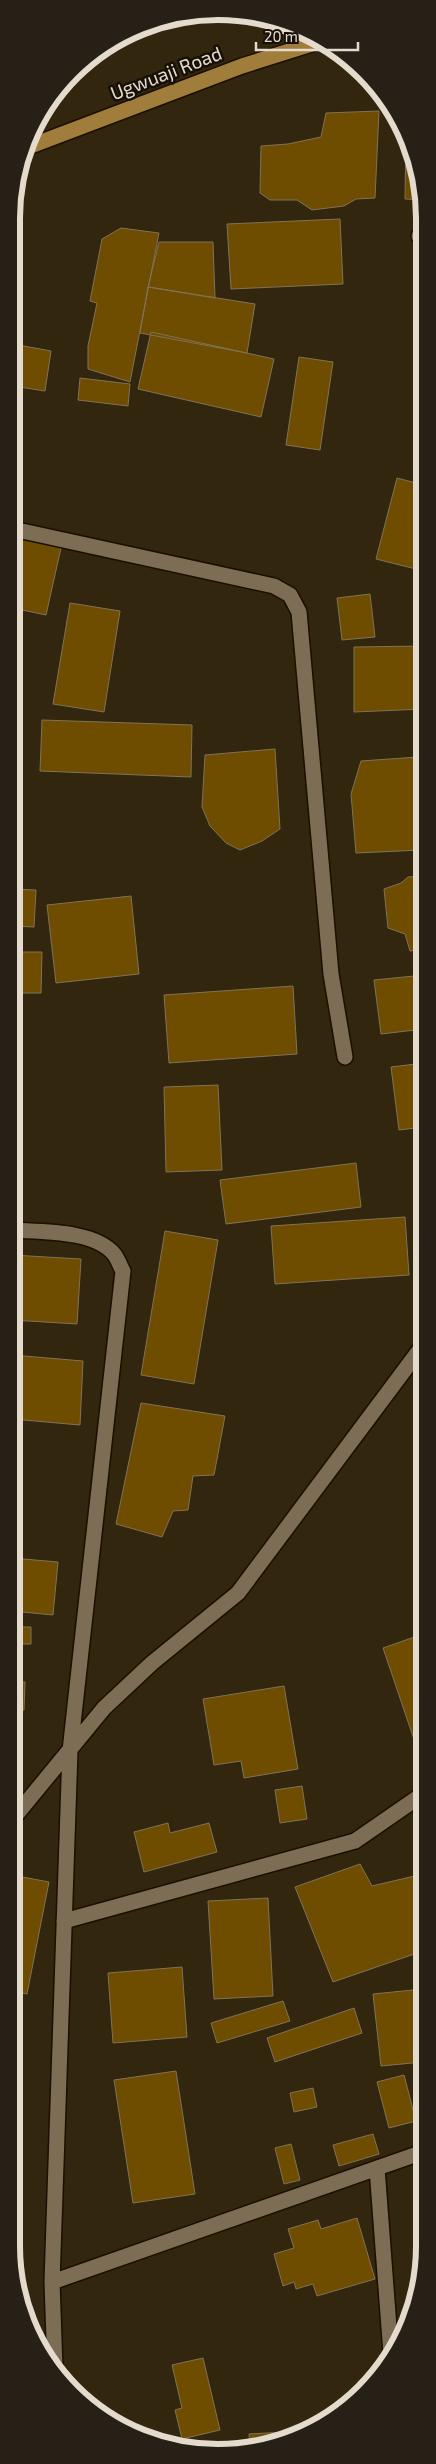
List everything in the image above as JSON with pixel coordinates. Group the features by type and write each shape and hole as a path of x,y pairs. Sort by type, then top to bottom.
{"main road":[{"name":"Ugwuaji Road","path":"34,145 242,66 312,44"}],"street":[{"path":"20,531 274,586 290,595 299,612 331,974 345,1057"},
{"path":"20,1231 66,1234 94,1240 113,1253 123,1271 70,1751 52,2282 55,2358"},
{"path":"20,1810 104,1708 152,1663 238,1593 416,1355"},
{"path":"64,1921 355,1841 416,1799"},
{"path":"52,2282 416,2154"},
{"path":"377,2168 390,2343"}],"building":[{"path":"379,111 375,198 356,199 344,206 312,210 297,200 270,200 260,193 261,146 288,144 321,137 326,113"},
{"path":"406,156 415,200 405,199"},
{"path":"340,219 343,284 231,289 227,224"},
{"path":"121,228 159,233 130,382 88,369 88,346 97,303 90,301 102,239"},
{"path":"159,242 213,242 215,298 148,287"},
{"path":"148,287 255,304 247,353 140,333"},
{"path":"151,332 274,359 261,417 138,389"},
{"path":"20,345 51,351 45,391 20,387"},
{"path":"299,357 333,362 320,450 286,445"},
{"path":"80,378 130,384 128,406 78,400"},
{"path":"397,478 416,483 416,569 376,559"},
{"path":"20,539 61,548 46,615 20,609"},
{"path":"370,594 375,637 342,640 337,598"},
{"path":"70,603 120,611 104,712 53,704"},
{"path":"416,646 416,709 354,712 354,647"},
{"path":"42,720 192,725 191,777 40,771"},
{"path":"275,749 280,829 262,841 240,850 226,843 210,826 202,807 205,755"},
{"path":"416,757 416,850 356,853 351,794 361,761"},
{"path":"416,876 416,950 410,951 405,934 388,928 384,889 401,883 408,877"},
{"path":"20,889 36,890 34,927 20,926"},
{"path":"131,896 139,974 56,983 47,905"},
{"path":"20,952 42,952 41,993 20,993"},
{"path":"416,976 416,1030 381,1034 374,980"},
{"path":"293,986 297,1054 169,1063 164,995"},
{"path":"416,1064 416,1128 399,1130 391,1067"},
{"path":"218,1085 222,1170 166,1172 164,1087"},
{"path":"356,1163 361,1207 226,1224 220,1180"},
{"path":"405,1217 409,1275 275,1284 271,1226"},
{"path":"165,1231 218,1240 194,1384 141,1375"},
{"path":"20,1255 81,1259 77,1324 20,1320"},
{"path":"20,1356 83,1361 80,1425 20,1420"},
{"path":"141,1403 225,1416 214,1475 193,1476 188,1510 173,1511 162,1537 116,1524"},
{"path":"20,1559 58,1562 53,1615 20,1612"},
{"path":"20,1627 31,1627 31,1644 20,1644"},
{"path":"416,1636 416,1745 383,1648"},
{"path":"20,1682 25,1682 24,1710 20,1710"},
{"path":"284,1686 298,1769 244,1778 241,1761 214,1765 203,1699"},
{"path":"302,1786 307,1819 280,1823 275,1790"},
{"path":"168,1823 170,1833 209,1823 217,1852 144,1872 134,1832"},
{"path":"360,1864 372,1886 416,1876 416,1953 333,1982 295,1887"},
{"path":"20,1877 49,1882 27,1994 20,1993"},
{"path":"268,1898 273,1996 214,1999 208,1901"},
{"path":"182,1967 187,2037 113,2043 108,1973"},
{"path":"416,1990 416,2063 381,2066 373,1994"},
{"path":"283,2001 290,2021 217,2043 211,2023"},
{"path":"354,2008 362,2033 275,2062 267,2038"},
{"path":"176,2071 195,2194 133,2203 114,2080"},
{"path":"404,2075 416,2121 389,2128 377,2082"},
{"path":"313,2088 317,2107 294,2112 290,2093"},
{"path":"373,2134 379,2154 339,2166 333,2145"},
{"path":"291,2144 300,2180 284,2184 275,2148"},
{"path":"357,2218 375,2279 317,2296 313,2284 296,2289 294,2282 283,2286 274,2254 294,2248 288,2229 318,2220 321,2229"},
{"path":"203,2358 220,2430 182,2439 175,2410 182,2408 172,2365"},
{"path":"285,2432 250,2441 249,2434"}]}
